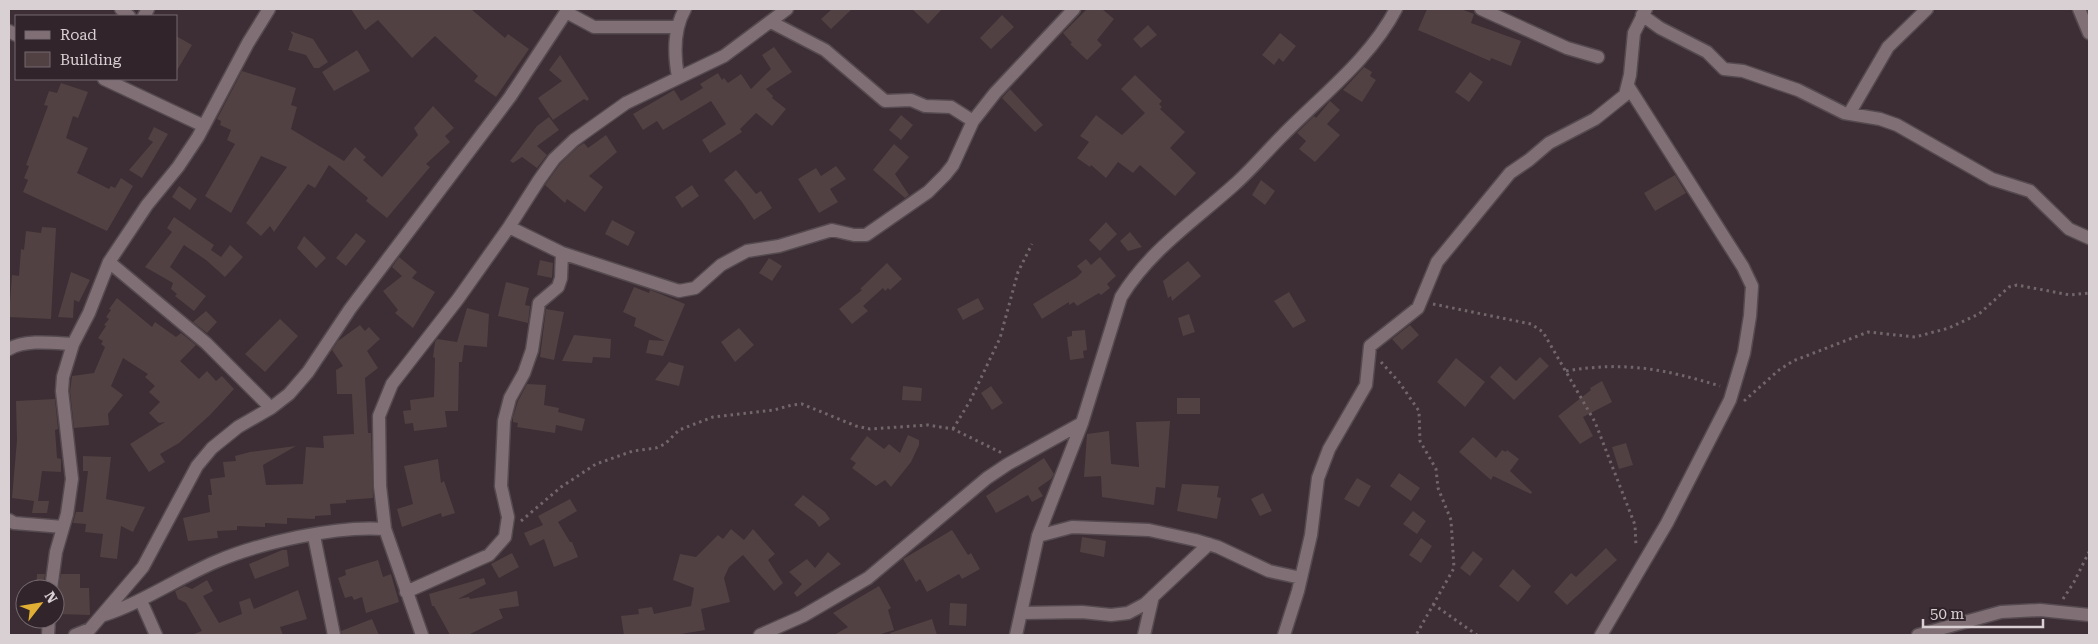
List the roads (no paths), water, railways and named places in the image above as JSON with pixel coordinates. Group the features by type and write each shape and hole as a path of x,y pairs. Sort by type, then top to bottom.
{"street":[{"path":"52,579 56,552 70,499 72,478 63,377 73,344 89,313 109,262 147,205 178,167 204,126 248,43 269,9"},
{"path":"678,77 675,48 677,27 685,9"},
{"path":"422,635 385,529 380,486 379,416 383,402 392,384 458,299 554,159 574,140 626,103 724,56 787,9"},
{"path":"509,227 562,254 666,287 689,291 700,286 720,265 747,250 779,246 832,230 854,235 866,234 928,192 945,175 953,165 973,121 1007,79 1074,9"},
{"path":"1016,635 1038,536 1082,423 1121,297 1132,279 1168,241 1235,184 1340,79 1379,35 1396,9"},
{"path":"1480,9 1567,48 1598,57"},
{"path":"1850,114 1888,47 1927,9"},
{"path":"2079,9 2089,33"},
{"path":"76,635 91,632 101,616 143,567 197,466 212,448 238,427 271,408 288,394 308,372 350,309 510,98 567,10 594,27 677,27"},
{"path":"1284,635 1291,617 1311,535 1318,478 1329,449 1366,385 1368,350 1375,341 1412,314 1422,302 1437,262 1510,173 1549,143 1595,119 1625,95 1628,86 1631,48 1644,12 1660,28 1706,52 1724,69 1743,71 1798,90 1850,114 1880,119 1898,125 1992,179 2030,191 2069,229 2089,238"},
{"path":"771,22 826,50 885,101 911,100 925,106 951,107 973,121"},
{"path":"108,80 204,126"},
{"path":"1601,635 1667,523 1730,400 1744,353 1750,316 1752,286 1628,86"},
{"path":"406,592 489,555 499,545 507,532 508,517 501,486 502,445 506,407 524,373 532,350 539,303 558,287 561,278 562,254"},
{"path":"109,262 206,342 271,408"},
{"path":"9,348 48,342 73,344"},
{"path":"760,635 803,616 868,578 960,499 1015,460 1082,423"},
{"path":"9,520 14,523 63,528"},
{"path":"101,616 141,601 216,562 280,542 363,527 385,529"},
{"path":"1038,536 1072,527 1131,528 1209,544 1269,571 1301,578"},
{"path":"314,536 334,635"},
{"path":"1021,613 1082,612 1120,614 1138,609 1209,544"},
{"path":"1144,635 1153,596"},
{"path":"141,601 156,635"},
{"path":"1918,635 2001,612 2040,610 2089,614"}]}
